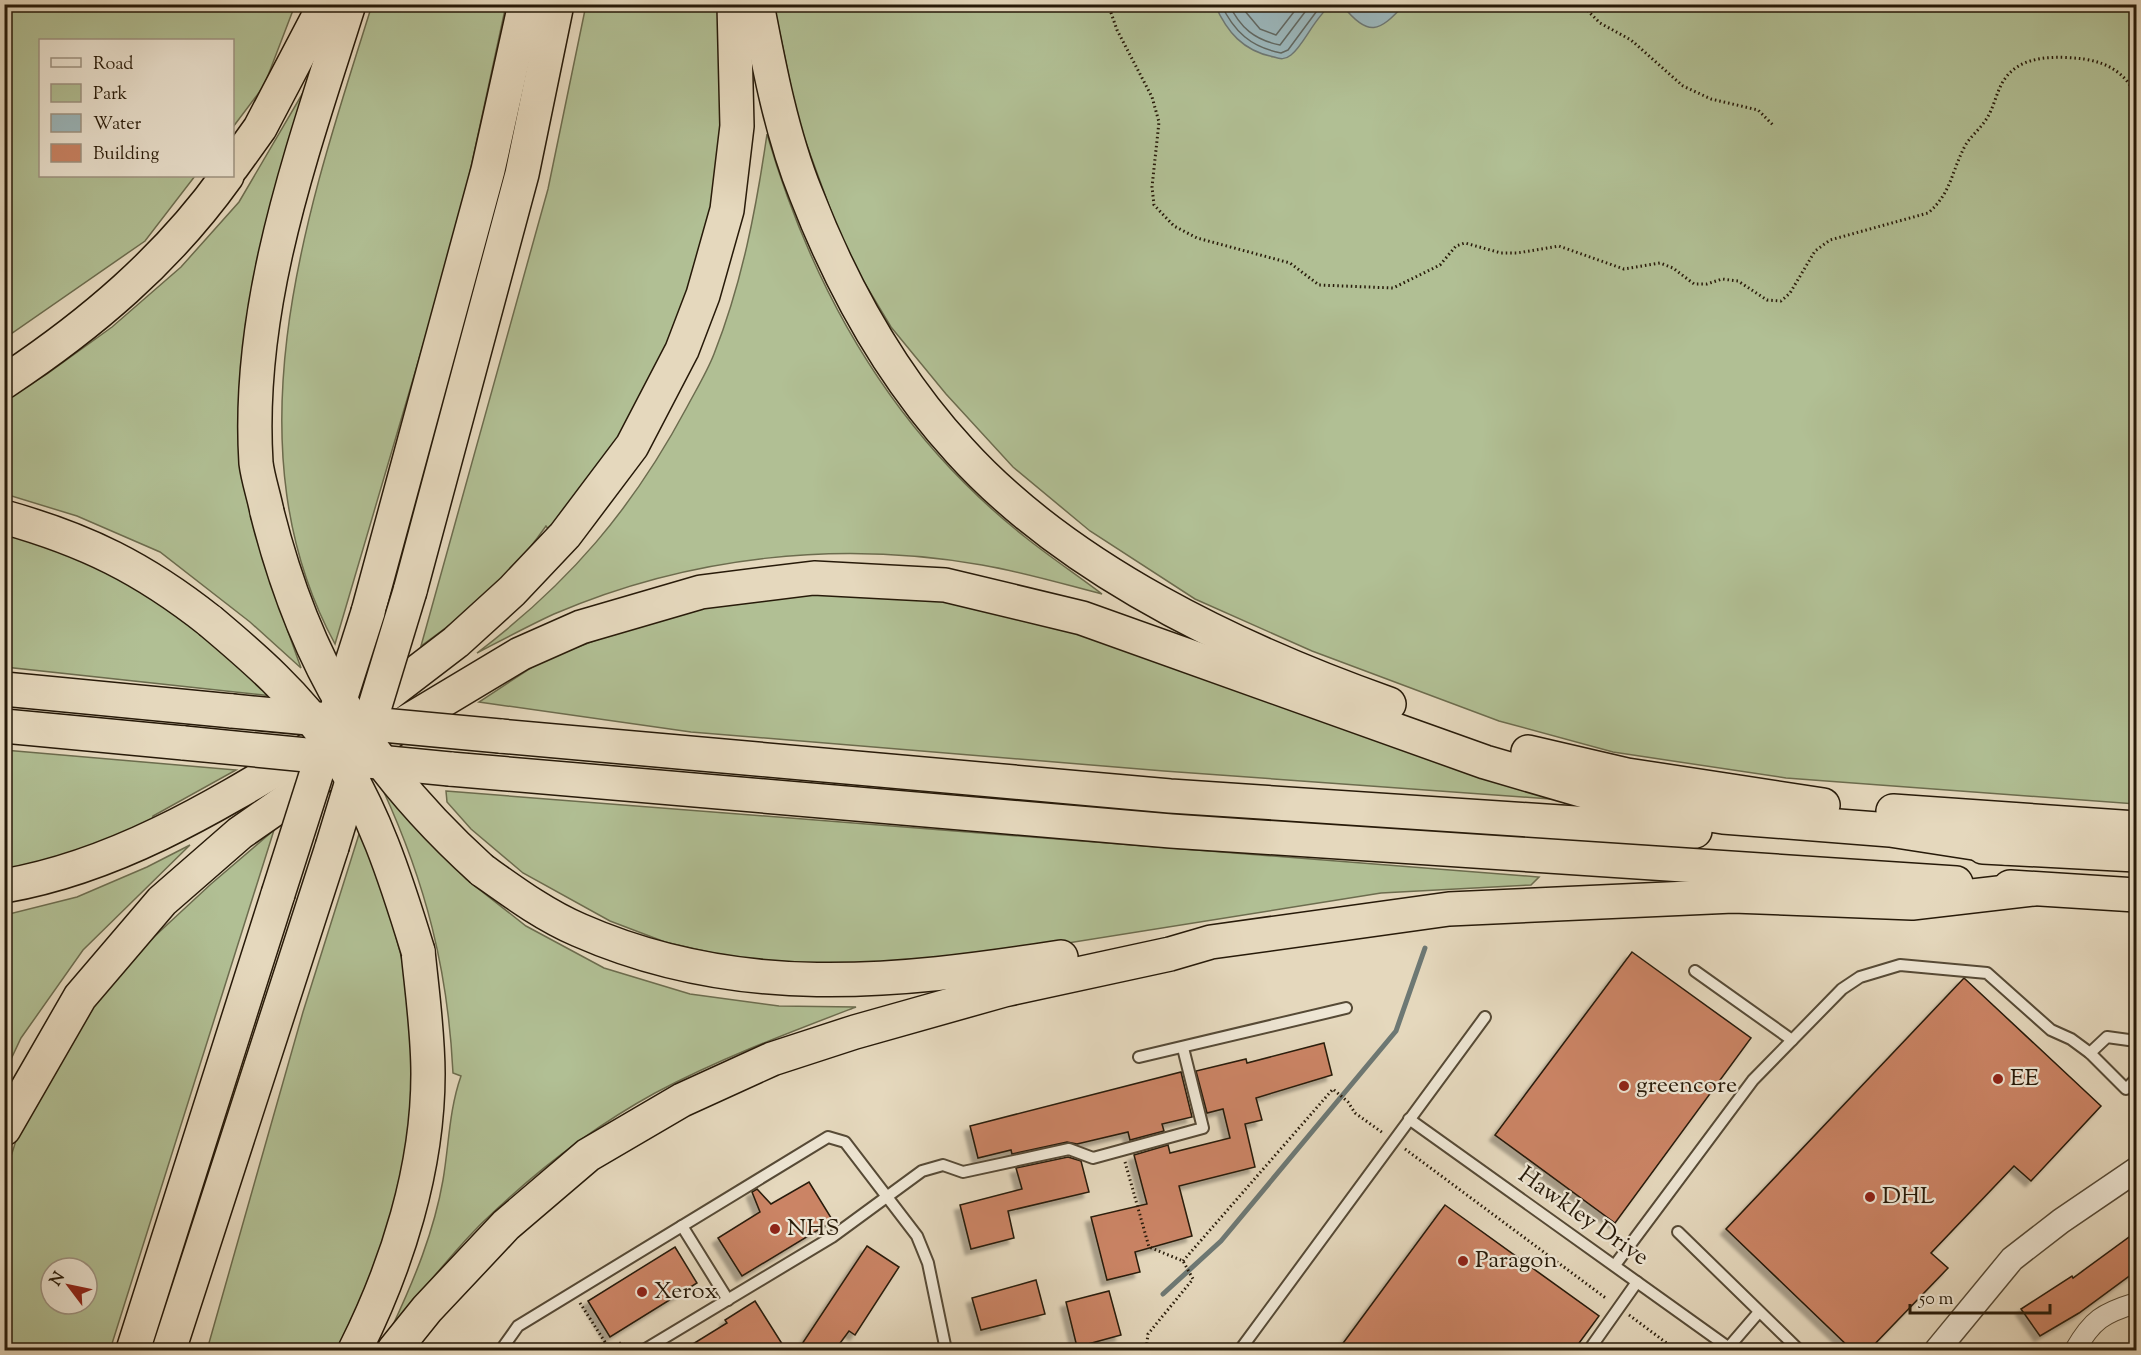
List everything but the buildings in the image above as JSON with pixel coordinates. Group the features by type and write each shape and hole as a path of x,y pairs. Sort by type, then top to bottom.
{"highway":[{"path":"234,164 260,128 325,4"},
{"path":"349,4 284,213 258,357 256,465 292,602 308,639 361,736 441,833 482,870 530,903 567,924 637,954 704,971 796,981 892,979 981,969 1166,939 1211,942"},
{"path":"134,1344 368,612 488,170 525,4"},
{"path":"169,1350 332,847 410,591 522,174 557,4"},
{"path":"4,886 39,880 118,852 194,818 336,734 456,642 512,591 565,535 632,446 682,350 702,295 727,210 737,126 734,4"},
{"path":"757,4 771,76 805,193 856,306 902,378 960,452 1030,516 1082,555 1108,574 1239,644 1369,697 1514,749 1627,775 1843,808"},
{"path":"4,382 79,331 160,257 226,177"},
{"path":"4,517 46,529 107,553 167,587 268,670 331,744 378,833 394,873 418,951 428,1075 423,1137 405,1223 388,1275 355,1350"},
{"path":"4,1129 80,997 162,901 240,833 350,757 520,654 581,627 701,592 814,578 945,585 1082,618 1485,762 1614,800 1723,817 1890,830 2006,848"},
{"path":"4,689 1170,796 1657,829 2136,855"},
{"path":"4,726 450,769 1171,831 2136,895"},
{"path":"1545,778 1733,803 1843,808 2136,828"},
{"path":"394,1350 427,1309 506,1225 588,1155 682,1100 772,1059 855,1032 1004,990 1170,954 1211,942 1449,909 1733,896 1912,903 2033,889"},
{"path":"181,1350 195,1264"}],"street":[{"path":"1937,1350 2012,1259 2061,1221 2136,1170"},
{"path":"2075,1350 2086,1332 2100,1317 2136,1303"}],"lane":[{"path":"1614,1265 1753,1080 1842,989 1860,977 1900,965 1987,973 2051,1030 2071,1039 2090,1053 2126,1089 2136,1079"},
{"path":"1695,971 1792,1040"},
{"path":"1139,1057 1346,1008"},
{"path":"1240,1350 1485,1017"},
{"path":"2090,1053 2106,1037 2136,1041"},
{"path":"644,1350 832,1237 886,1194 922,1171 943,1166 963,1172 1069,1149 1093,1158 1203,1128 1183,1048"},
{"name":"Hawkley Drive","path":"1409,1119 1730,1349"},
{"path":"501,1350 518,1326 828,1137 845,1142 917,1236 928,1263 946,1350"},
{"path":"682,1226 728,1300"},
{"path":"1678,1233 1799,1350"},
{"path":"1589,1350 1637,1282"},
{"path":"1730,1349 1759,1312"}],"path":[{"path":"1108,4 1117,30 1152,97 1159,122 1152,187 1154,205 1174,226 1197,238 1290,263 1318,285 1393,288 1440,265 1456,246 1465,243 1501,253 1517,254 1558,246 1624,269 1660,263 1673,268 1694,284 1707,284 1722,279 1738,281 1767,300 1781,301 1790,293 1815,251 1830,240 1928,213 1939,204 1950,188 1965,146 1986,121 2005,79 2020,65 2046,57 2095,61 2109,66 2129,81 2136,97"},
{"path":"1581,4 1600,23 1631,40 1683,86 1711,99 1758,110 1773,125"},
{"path":"2098,4 2136,12"},
{"path":"1183,1261 1333,1089 1348,1102 1355,1113 1676,1350"},
{"path":"1122,1150 1149,1247 1183,1261 1192,1279 1148,1334 1146,1350"},
{"path":"574,1292 610,1350 622,1342 627,1350"}],"green space":[{"path":"5,5 295,5 264,86 234,126 234,39 39,39 39,177 194,177 145,241 5,338"},
{"path":"372,5 506,5 459,223 335,644 303,567 286,488 282,407 289,325 303,243 324,162"},
{"path":"586,5 724,5 728,104 700,271 642,405 551,533 546,526 519,561 489,592 457,620 421,646 548,189"},
{"path":"774,5 2136,5 2136,804 1786,778 1613,752 1499,721 1312,651 1195,599 1090,531 1013,467 946,394 891,327 846,252 798,121"},
{"path":"311,79 275,202 255,285 242,369 240,412 245,478 252,510 269,575 301,668 250,622 160,552 77,516 5,494 5,400 47,374 112,327 181,267 239,202"},
{"path":"767,134 808,249 864,356 898,406 936,453 978,497 1044,552 1102,594 997,568 928,558 873,554 819,554 765,558 711,566 658,578 605,594 554,614 477,653 541,600 596,542 644,479 687,407 711,361 733,300 753,218"},
{"path":"4,531 107,570 164,602 273,696 5,667"},
{"path":"841,590 1002,606 1557,793 1550,799 1164,771 691,732 479,702 543,660 639,624 735,601"},
{"path":"4,750 236,770 153,816 152,822 86,848 5,873"},
{"path":"383,790 466,879 526,926 604,968 690,994 779,1006 856,1007 704,1069 655,1093 609,1120 544,1168 484,1221 448,1259 392,1327 429,1237 443,1180 454,1102 461,1076 453,1073 440,963 423,894"},
{"path":"446,791 1539,877 1531,885 1381,893 955,961 868,968 735,958 665,942 610,921 523,873 471,829 447,802"},
{"path":"274,830 110,1350 5,1350 5,1175 20,1128 89,1012 128,961 211,884"},
{"path":"360,831 387,905 401,957 407,983 413,1034 411,1115 405,1156 385,1236 357,1313 340,1350 207,1350 303,1012"},
{"path":"190,845 83,950 21,1038 5,1072 5,915 77,897 147,867"}],"water":[{"path":"1215,5 1331,5 1319,17 1296,51 1282,59 1253,50 1237,39 1225,24"},
{"path":"1342,5 1404,5 1388,21 1374,28 1360,23"}],"waterway":[{"path":"1163,1294 1221,1241 1396,1031 1425,948"}],"place":[{"name":"EE","path":"1998,1079"},
{"name":"greencore","path":"1624,1086"},
{"name":"DHL","path":"1870,1197"},
{"name":"NHS","path":"775,1229"},
{"name":"Paragon","path":"1463,1261"},
{"name":"Xerox","path":"642,1292"}]}
